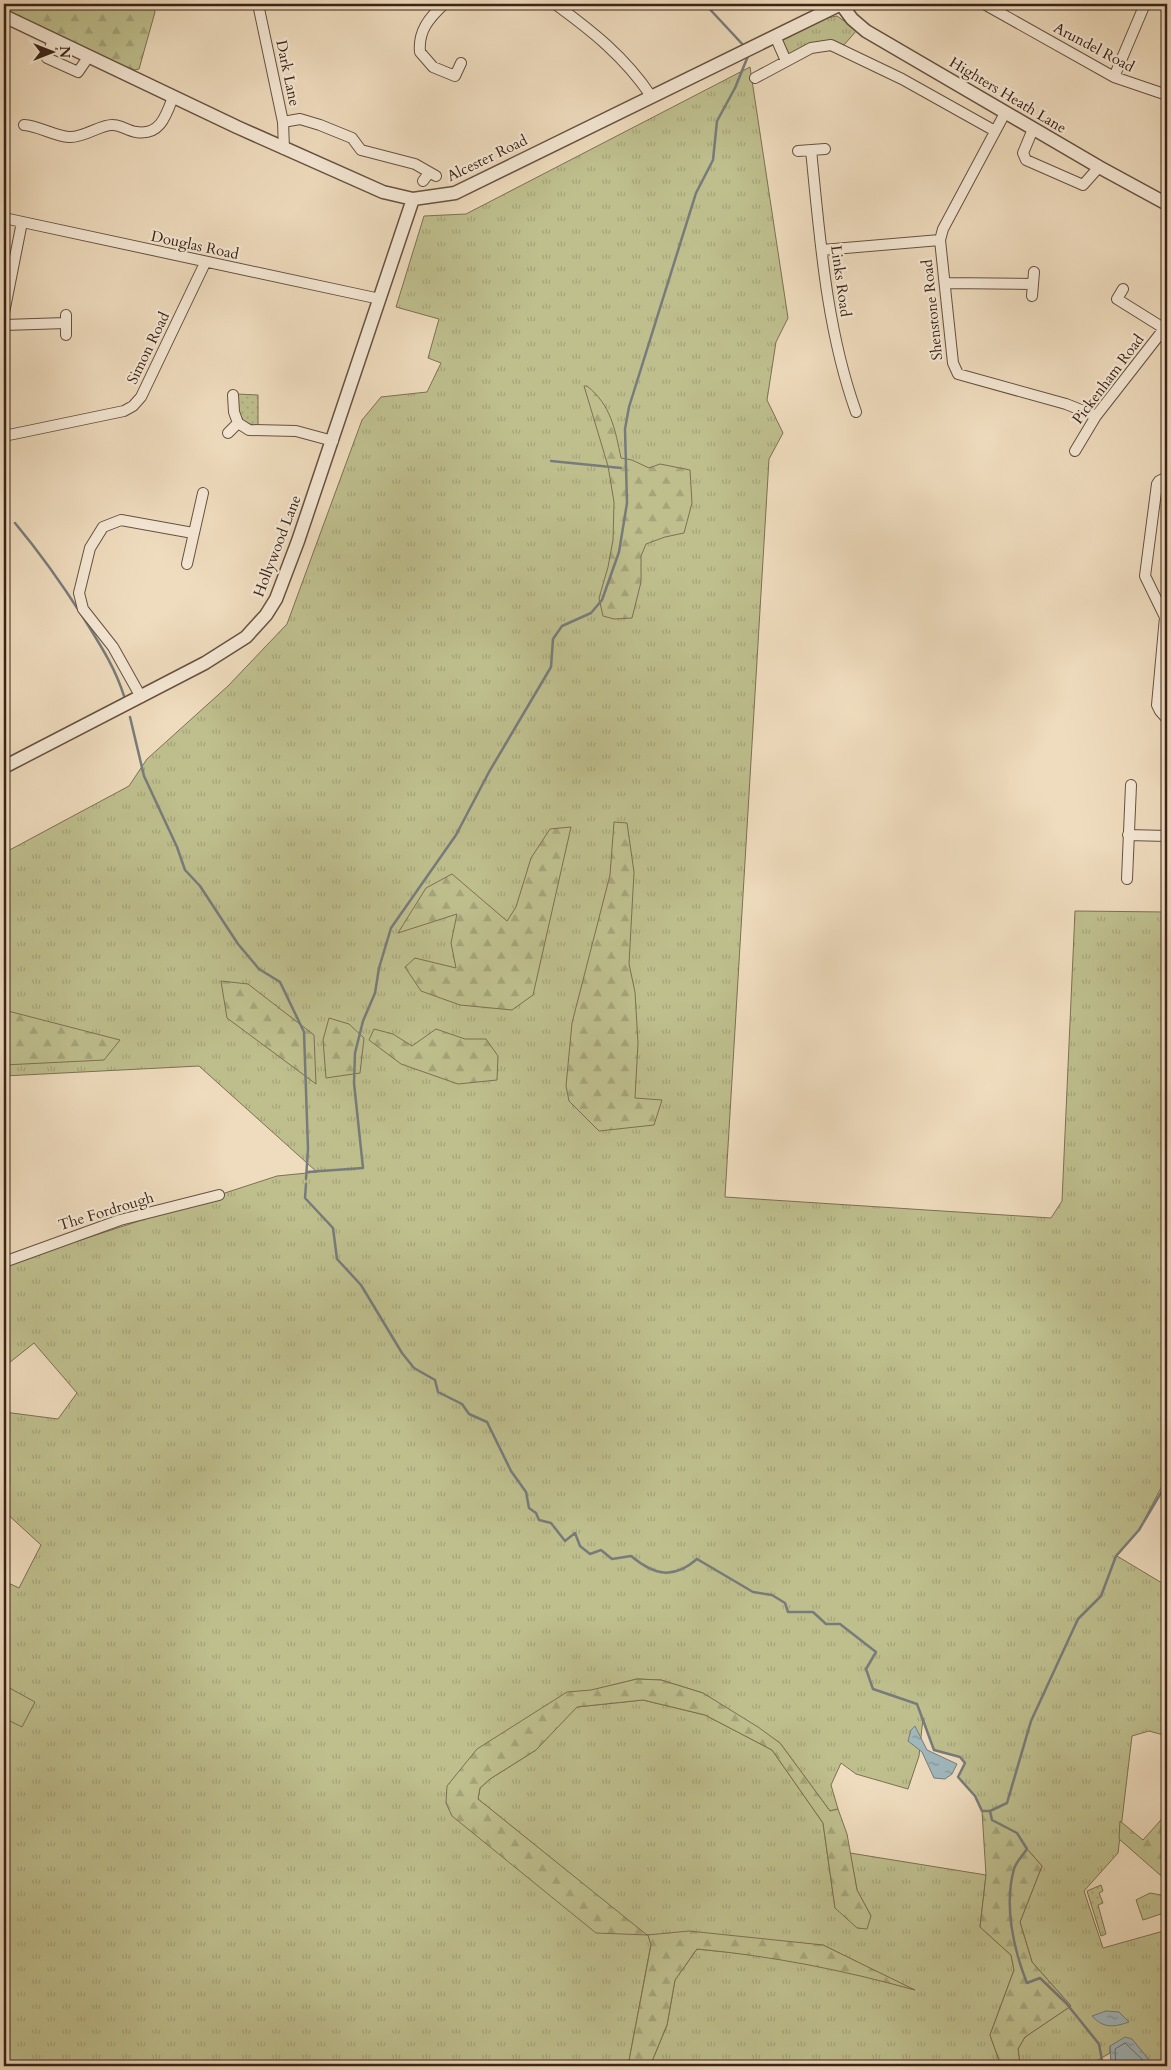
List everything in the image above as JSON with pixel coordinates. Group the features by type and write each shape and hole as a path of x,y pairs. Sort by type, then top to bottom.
{"street":[{"name":"Dark Lane","path":"258,4 283,122 284,149"},
{"path":"444,4 428,20 421,32 420,52 433,67 455,76 461,63"},
{"path":"555,4 616,51 635,72 651,96"},
{"name":"Alcester Road","path":"4,16 284,149 383,192 413,199 455,193 841,4"},
{"name":"Highters Heath Lane","path":"841,4 852,19 866,31 974,92 1005,113 1099,168 1167,204"},
{"name":"Arundel Road","path":"984,4 1114,77 1167,95"},
{"path":"1114,77 1145,4"},
{"path":"775,36 786,61"},
{"path":"53,39 47,58 78,72 89,56"},
{"path":"755,78 819,46 837,47 902,79 996,131"},
{"path":"24,125 37,126 68,137 84,135 112,124 136,132 151,132 160,126 174,97"},
{"name":"Shenstone Road","path":"1005,113 943,229 940,240 952,364 958,374 1066,404 1096,416"},
{"path":"283,122 300,120 320,125 352,138 361,150 415,164 429,177"},
{"path":"1033,129 1023,153 1026,160 1084,185 1099,168"},
{"path":"798,151 825,149"},
{"name":"Links Road","path":"811,150 831,317 843,371 856,412"},
{"name":"Hollywood Lane","path":"4,767 141,697 212,658 246,637 262,621 276,599 334,441 413,199"},
{"name":"Douglas Road","path":"4,218 205,263 380,299"},
{"path":"4,313 22,222"},
{"path":"822,250 940,240"},
{"name":"Simon Road","path":"4,436 124,411 133,406 142,396 205,263"},
{"path":"1032,296 1034,272"},
{"path":"945,283 1033,284"},
{"path":"1123,289 1117,299 1166,327"},
{"path":"4,325 66,319 66,335"},
{"name":"Pickenham Road","path":"1075,451 1096,416 1166,327"},
{"path":"233,395 234,412 238,423 249,430 296,431 334,441"},
{"path":"228,433 238,423"},
{"path":"1167,477 1157,484 1145,576 1165,617 1158,705 1160,711 1167,719"},
{"path":"187,564 203,494"},
{"path":"141,697 112,647 83,609 79,594 90,548 102,527 121,520 193,533"},
{"path":"1127,879 1131,785"},
{"path":"1128,835 1167,836"},
{"name":"The Fordrough","path":"4,1262 120,1220 219,1195"}],"green space":[{"path":"4,4 152,4 155,12 139,69 135,70 112,62 11,13 4,9"},
{"path":"837,16 857,30 844,45 832,42 790,56 781,39 822,19"},
{"path":"750,67 788,318 776,342 767,400 783,433 769,459 725,1197 1051,1218 1062,1201 1075,911 1167,912 1167,1486 1163,1484 1139,1530 1117,1556 1167,1586 1167,1736 1149,1731 1132,1736 1118,1853 1084,1891 1103,1948 1167,1930 1167,2066 1154,2066 1136,2045 1110,2046 1110,2053 1088,2066 1023,2066 1020,2064 1018,2049 1025,2037 1071,2006 1032,1962 1020,1922 1042,1866 1027,1849 1017,1833 992,1820 990,1811 982,1811 975,1796 958,1777 965,1763 960,1757 934,1750 923,1718 919,1756 908,1789 856,1774 841,1763 831,1785 838,1809 830,1811 780,1743 703,1693 661,1680 637,1679 589,1691 447,1786 646,1935 478,1799 480,1788 490,1779 536,1750 576,1707 643,1700 705,1715 772,1750 823,1823 835,1908 871,1916 857,1890 850,1853 986,1875 980,1927 1011,1955 1014,1970 990,2035 1001,2066 650,2066 667,2025 675,1980 697,1949 765,1956 849,1972 912,1989 823,1945 648,1935 651,1944 628,2066 4,2066 4,1581 19,1588 41,1545 4,1511 4,1412 58,1419 77,1393 34,1343 4,1367 4,1265 277,1176 317,1172 199,1066 4,1076 4,853 129,786 147,759 228,686 287,624 362,420 381,397 427,392 441,363 428,358 439,319 396,307 424,216 466,214"},
{"path":"584,386 587,386 595,393 607,409 614,427 621,458 632,460 649,468 660,464 690,470 692,503 684,533 646,544 641,556 641,582 632,618 614,619 603,616 599,598 613,540 614,502 608,466"},
{"path":"237,394 258,395 258,426 246,422 240,415 237,406"},
{"path":"614,822 627,823 634,872 629,964 635,992 638,1043 635,1098 662,1100 654,1125 599,1131 569,1101 566,1086 572,1023 610,875"},
{"path":"571,827 533,995 512,1010 460,1005 421,991 405,967 415,958 456,968 451,943 457,914 398,933 426,888 452,874 507,921 516,907 531,858 550,829"},
{"path":"221,981 248,984 314,1035 316,1084 227,1018"},
{"path":"4,1010 120,1040 104,1060 4,1065"},
{"path":"329,1018 349,1024 364,1038 360,1073 326,1078 323,1040"},
{"path":"374,1029 393,1034 412,1046 436,1029 465,1039 486,1039 498,1056 497,1080 458,1084 401,1064 369,1040"},
{"path":"637,1679 661,1680 703,1693 780,1743 830,1811 838,1809 847,1834 857,1890 871,1916 867,1929 857,1928 835,1908 823,1823 772,1750 705,1715 643,1700 577,1707 536,1750 490,1779 480,1788 478,1799 647,1935 596,1933 452,1816 446,1803 447,1786 477,1749 567,1692 591,1690"},
{"path":"4,1685 35,1702 22,1727 4,1718"},
{"path":"982,1811 990,1811 992,1820 1017,1833 1027,1849 1042,1866 1020,1922 1032,1962 1071,2006 1025,2037 1018,2049 1020,2064 1023,2066 1001,2066 990,2035 1014,1970 1011,1955 980,1927 986,1875"},
{"path":"1167,1813 1167,1881 1119,1839 1120,1821 1143,1840"},
{"path":"1101,1885 1103,1891 1099,1893 1103,1903 1098,1905 1106,1934 1101,1936 1087,1891"},
{"path":"1150,1893 1161,1895 1167,1912 1143,1920 1136,1900"},
{"path":"689,1931 823,1945 915,1990 807,1965 697,1949 675,1980 667,2025 650,2066 628,2066 651,1945 647,1935"}],"water":[{"path":"915,1726 927,1750 957,1764 952,1774 945,1779 934,1778 922,1752 908,1741 911,1730"},
{"path":"1106,2011 1119,2012 1129,2022 1109,2026 1092,2016"},
{"path":"1125,2037 1132,2039 1154,2066 1111,2066 1110,2046"}],"waterway":[{"path":"705,4 745,47"},
{"path":"307,1172 363,1168 354,1083 355,1053 363,1021 375,993 379,968 391,928 456,835 489,772 551,667 553,639 562,626 591,613 602,600 619,552 627,503 625,429 629,407 696,193 713,160 717,121 735,88 748,56"},
{"path":"551,461 621,468"},
{"path":"15,523 51,569 83,617 111,665 124,696"},
{"path":"130,717 144,776 177,847 185,870 200,886 238,944 259,969 280,982 304,1032 308,1149 306,1179"},
{"path":"306,1184 305,1198 333,1228 337,1259 361,1285 402,1353 414,1368 435,1380 438,1392 462,1404 469,1414 487,1422 511,1471 526,1492 529,1508 536,1513 539,1520 551,1523 565,1541 575,1533 580,1546 590,1554 601,1550 612,1559 631,1556 656,1571 664,1572 680,1570 697,1559 753,1592 772,1595 785,1603 788,1612 813,1612 826,1624 840,1624 876,1652 866,1669 873,1689 917,1704 934,1750 960,1757 965,1763 958,1777 975,1796 982,1811 990,1811 1007,1803 1031,1721 1078,1619 1101,1596 1116,1556 1139,1530 1162,1491 1167,1470"},
{"path":"990,1811 992,1820 1017,1833 1027,1849 1014,1869 1010,1897 1014,1941 1027,1983 1040,1978 1066,2003 1099,2044 1103,2066"}]}
